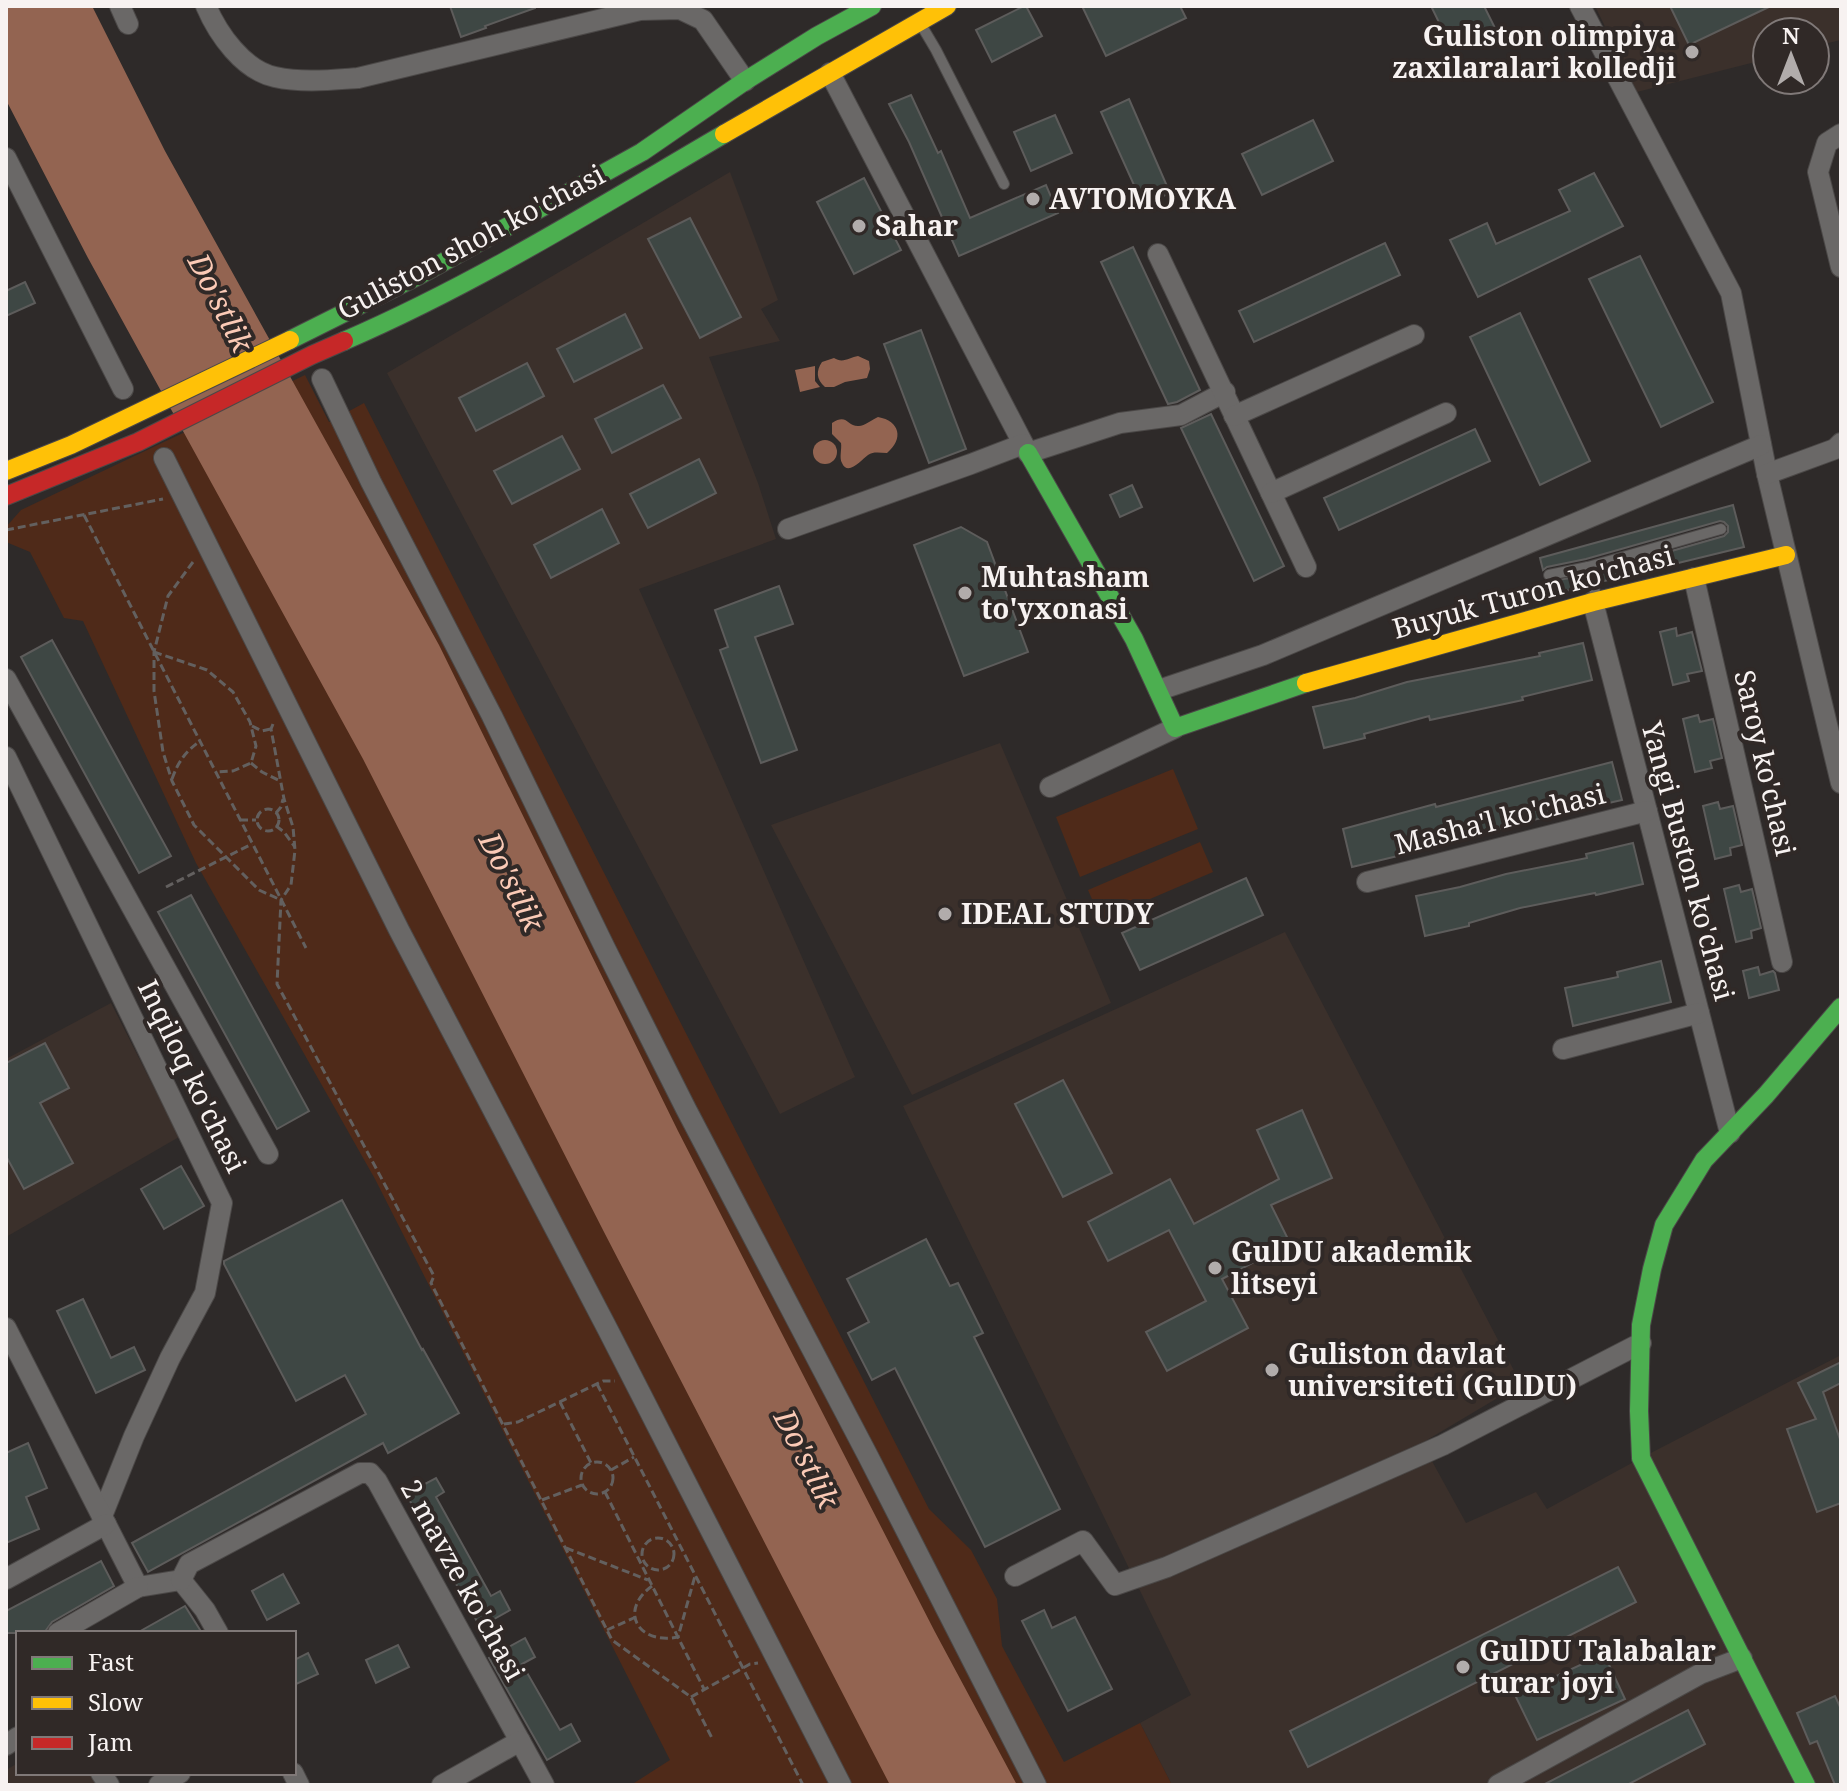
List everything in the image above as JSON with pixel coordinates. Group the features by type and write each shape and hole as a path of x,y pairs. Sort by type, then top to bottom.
{"main road":[{"name":"Guliston shoh ko'chasi","path":"6,471 71,445 420,275 642,152 745,81 872,6"},
{"name":"Guliston shoh ko'chasi","path":"6,496 138,442 312,355 393,320 548,237 947,6"},
{"path":"1026,449 1134,639 1175,728"},
{"name":"Buyuk Turon ko'chasi","path":"1175,728 1295,686 1595,602 1786,555"},
{"path":"1806,1785 1641,1458 1641,1325 1664,1225 1704,1160 1766,1095 1841,1007"}],"street":[{"path":"206,6 215,27 244,61 272,77 311,81 358,78 640,10 679,8 703,20 745,81"},
{"path":"1580,6 1731,293 1786,555 1835,724 1841,783"},
{"path":"830,73 1026,449"},
{"path":"1840,262 1818,172 1827,143 1841,134"},
{"path":"6,158 123,389"},
{"path":"1158,254 1306,567"},
{"path":"1234,416 1414,335"},
{"path":"322,379 679,1096 1036,1785"},
{"path":"788,529 971,464 1120,423 1181,415 1225,392"},
{"path":"1271,493 1446,413"},
{"path":"1767,474 1835,449 1841,443"},
{"path":"1159,690 1263,655 1761,445"},
{"path":"164,458 399,930 841,1785"},
{"name":"Saroy ko'chasi","path":"1694,578 1782,962"},
{"name":"Yangi Buston ko'chasi","path":"1595,602 1730,1133"},
{"path":"6,679 268,1154"},
{"path":"1050,787 1175,728"},
{"name":"Inqiloq ko'chasi","path":"6,757 222,1203 205,1293 170,1358 134,1436 104,1520"},
{"name":"Masha'l ko'chasi","path":"1367,882 1647,811"},
{"path":"1563,1049 1699,1013"},
{"path":"6,1328 138,1587"},
{"path":"1015,1576 1083,1541 1115,1585 1167,1567 1443,1445 1641,1343"},
{"name":"2 mavze ko'chasi","path":"181,1580 189,1564 360,1473 370,1473 520,1741"},
{"path":"6,1579 104,1520"},
{"path":"61,1631 138,1587 181,1580 217,1631"},
{"path":"1498,1785 1700,1674 1742,1658"},
{"path":"442,1785 520,1741 544,1785"},
{"path":"159,1785 176,1775"}],"lane":[{"path":"919,22 1004,184"},
{"path":"1549,575 1721,529"},
{"path":"1588,567 1595,602"}],"path":[{"path":"6,530 182,496"},
{"path":"84,515 306,948"},
{"path":"208,546 168,596 154,652 154,691 163,752 172,781 194,825 259,890 281,900"},
{"path":"154,652 207,670 233,692 251,726 256,746 251,763 233,771 215,772"},
{"path":"284,699 271,729 295,847 291,885 281,900 277,984 434,1276 431,1283 612,1640 691,1697 713,1740"},
{"path":"251,726 262,731 271,729"},
{"path":"172,781 185,752 200,741"},
{"path":"251,763 280,781"},
{"path":"276,813 284,797"},
{"path":"270,809 276,813 276,826 271,830 264,830 259,825 258,815 263,810 270,809"},
{"path":"240,820 257,820"},
{"path":"276,826 295,847"},
{"path":"166,887 253,844"},
{"path":"504,1424 518,1422 603,1381 615,1381 631,1375"},
{"path":"597,1384 803,1785"},
{"path":"560,1402 591,1463"},
{"path":"611,1470 634,1457"},
{"path":"602,1462 611,1470 612,1484 605,1492 595,1494 582,1485 583,1469 591,1463 602,1462"},
{"path":"542,1500 582,1485"},
{"path":"605,1492 704,1689"},
{"path":"662,1538 672,1547 673,1560 666,1568 655,1570 642,1562 642,1550 652,1539 662,1538"},
{"path":"672,1547 678,1543"},
{"path":"566,1548 649,1580"},
{"path":"678,1637 695,1576"},
{"path":"652,1586 642,1593 635,1607 640,1630 650,1637 667,1640 678,1637"},
{"path":"607,1630 636,1617"},
{"path":"691,1697 750,1664 761,1663 774,1656"}],"shaded area":[{"name":"Guliston olimpiya zaxilaralari kolledji","path":"1595,6 1841,6 1841,40 1831,42 1831,16 1751,16 1751,63 1637,92"},
{"path":"730,172 778,300 761,309 780,341 709,357 758,483 776,539 639,589 855,1077 780,1114 387,373"},
{"path":"305,375 329,422 364,403 929,1509 971,1550 997,1599 1002,1646 1064,1762 1140,1723 1172,1785 631,1785 670,1760 375,1179 196,863 83,621 64,618 30,552 6,542 6,527 21,510"},
{"name":"IDEAL STUDY","path":"1000,743 1111,1003 912,1095 771,825"},
{"path":"1173,769 1198,829 1080,877 1056,817"},
{"path":"1200,842 1213,872 1101,920 1088,890"},
{"name":"Guliston davlat universiteti (GulDU)","path":"1285,932 1521,1384 1422,1443 1466,1523 1536,1492 1547,1509 1841,1355 1841,1785 1172,1785 1140,1723 1191,1695 903,1106"},
{"path":"111,1003 179,1137 6,1237 6,1059"},
{"path":"16,1764 16,1775 92,1775 98,1785 6,1785 6,1770"}],"water":[{"name":"Do'stlik","path":"6,6 92,6 165,151 439,645 678,1131 1017,1785 890,1785 363,759 88,258 6,100"},
{"path":"858,356 869,361 867,378 834,387 822,384 818,375 822,362"},
{"path":"815,366 815,381 820,387 800,392 795,370"},
{"path":"878,417 895,426 896,442 887,453 870,454 855,466 845,467 841,459 841,443 832,434 832,423 841,419 860,426"},
{"path":"825,440 834,443 837,452 834,461 825,464 816,461 813,452 816,443"}],"building":[{"path":"450,6 535,6 535,8 461,37"},
{"path":"1024,6 1042,36 992,62 976,30"},
{"path":"1082,6 1180,6 1186,18 1106,56"},
{"path":"1431,6 1484,6 1495,28 1452,49"},
{"path":"1670,6 1771,6 1689,45"},
{"name":"AVTOMOYKA","path":"911,95 938,153 941,151 970,218 1046,185 1058,213 959,256 889,104"},
{"path":"1129,99 1170,193 1143,205 1101,112"},
{"path":"1055,115 1072,153 1031,171 1014,132"},
{"path":"1313,120 1333,161 1262,195 1242,154"},
{"path":"1594,173 1623,226 1478,297 1450,240 1487,223 1496,244 1570,211 1559,190"},
{"name":"Sahar","path":"864,178 901,250 854,274 817,202"},
{"path":"690,218 741,317 700,338 648,239"},
{"path":"1385,243 1400,275 1254,342 1239,311"},
{"path":"1133,247 1200,390 1177,402 1168,404 1101,262"},
{"path":"1640,256 1713,402 1661,427 1589,279"},
{"path":"25,282 35,303 6,316 6,291"},
{"path":"1520,313 1590,461 1540,485 1470,337"},
{"path":"625,314 642,348 574,382 557,349"},
{"path":"921,330 966,449 929,463 884,344"},
{"path":"527,363 544,396 476,431 459,398"},
{"path":"663,385 681,418 612,453 595,419"},
{"path":"1211,414 1284,566 1254,581 1181,428"},
{"path":"1475,429 1490,461 1339,530 1324,498"},
{"path":"562,436 580,469 512,504 494,471"},
{"path":"699,459 716,493 648,528 630,494"},
{"path":"1132,485 1142,507 1120,517 1110,495"},
{"path":"1733,505 1744,547 1600,582 1598,572 1724,536 1728,526 1720,521 1543,570 1540,558"},
{"path":"602,509 619,543 551,578 534,545"},
{"path":"961,527 987,542 1028,652 964,676 914,545"},
{"path":"1582,576 1585,586 1550,595 1546,582"},
{"path":"779,586 793,624 755,637 797,750 761,763 720,650 728,647 715,610"},
{"path":"1676,628 1677,636 1692,632 1702,671 1687,674 1689,681 1673,685 1660,632"},
{"path":"52,640 171,856 139,873 21,657"},
{"path":"1583,643 1592,680 1522,697 1523,700 1430,720 1429,716 1324,748 1313,707 1407,682 1540,656 1539,653"},
{"path":"1698,715 1700,722 1713,719 1722,758 1710,761 1712,768 1695,772 1683,719"},
{"path":"1612,762 1622,800 1468,835 1352,867 1343,829"},
{"path":"1718,802 1720,809 1733,806 1742,845 1730,848 1731,855 1715,859 1703,806"},
{"path":"1633,843 1643,884 1520,908 1469,923 1469,926 1425,936 1416,896 1587,858 1586,854"},
{"path":"1246,878 1263,915 1140,970 1122,933"},
{"path":"1739,885 1741,892 1752,889 1761,928 1751,931 1752,938 1736,942 1724,889"},
{"path":"191,895 309,1111 277,1129 158,912"},
{"path":"1661,961 1671,1002 1573,1026 1565,988 1618,977 1617,972"},
{"path":"1758,967 1760,975 1775,973 1779,990 1749,998 1743,971"},
{"path":"45,1043 69,1088 40,1103 73,1163 24,1189 6,1156 6,1063"},
{"path":"1063,1080 1112,1173 1063,1197 1015,1104"},
{"name":"GulDU akademik litseyi","path":"1302,1110 1332,1178 1271,1205 1290,1243 1222,1279 1248,1328 1167,1371 1146,1332 1206,1301 1169,1230 1108,1261 1088,1222 1170,1179 1194,1224 1279,1179 1257,1130"},
{"path":"181,1166 204,1206 164,1229 141,1189"},
{"path":"342,1200 459,1413 388,1453 383,1443 148,1572 132,1543 366,1414 345,1375 296,1401 224,1264 224,1261"},
{"path":"926,1239 950,1286 958,1283 983,1333 974,1337 1060,1509 985,1547 895,1368 872,1380 848,1333 869,1322 847,1279"},
{"path":"83,1299 111,1358 134,1347 145,1370 96,1393 57,1311"},
{"path":"1841,1362 1841,1383 1823,1392 1841,1442 1841,1503 1817,1512 1787,1429 1816,1419 1798,1383"},
{"path":"28,1443 47,1488 26,1497 39,1529 6,1543 6,1453"},
{"path":"436,1478 444,1492 436,1497 491,1596 500,1591 510,1610 480,1627 406,1494"},
{"path":"101,1561 114,1586 52,1622 45,1631 6,1633 6,1611"},
{"name":"GulDU Talabalar turar joyi","path":"1618,1567 1636,1602 1308,1767 1290,1731"},
{"path":"283,1574 299,1603 267,1620 252,1591"},
{"path":"185,1606 201,1631 141,1631"},
{"path":"1044,1610 1052,1628 1075,1617 1112,1689 1068,1711 1022,1621"},
{"path":"525,1638 535,1657 522,1664 560,1730 571,1724 580,1741 547,1760 489,1658"},
{"path":"398,1645 409,1667 376,1683 366,1660"},
{"path":"308,1653 318,1674 296,1684 296,1659"},
{"path":"1604,1654 1625,1699 1537,1740 1515,1695"},
{"path":"1835,1696 1841,1709 1841,1785 1835,1785 1817,1741 1810,1744 1797,1713"},
{"name":"GulDU Talabalar turar joyi","path":"1688,1710 1705,1744 1627,1785 1543,1785"}],"traffic: fast":[{"path":"290,340 420,275 642,152 745,81 872,6"},
{"path":"344,341 489,270 724,134"},
{"path":"1028,453 1134,639 1175,728 1306,683"},
{"path":"1806,1785 1641,1458 1641,1325 1664,1225 1704,1160 1766,1095 1841,1007"}],"traffic: slow":[{"path":"724,134 947,6"},
{"path":"6,471 71,445 290,340"},
{"path":"1306,683 1593,602 1786,555"}],"traffic: jam":[{"path":"6,496 138,442 344,341"}],"place":[{"name":"Guliston olimpiya zaxilaralari kolledji","path":"1692,52"},
{"name":"AVTOMOYKA","path":"1033,199"},
{"name":"Sahar","path":"859,226"},
{"name":"Muhtasham to'yxonasi","path":"965,593"},
{"name":"IDEAL STUDY","path":"945,914"},
{"name":"GulDU akademik litseyi","path":"1215,1268"},
{"name":"Guliston davlat universiteti (GulDU)","path":"1272,1370"},
{"name":"GulDU Talabalar turar joyi","path":"1463,1667"}]}
